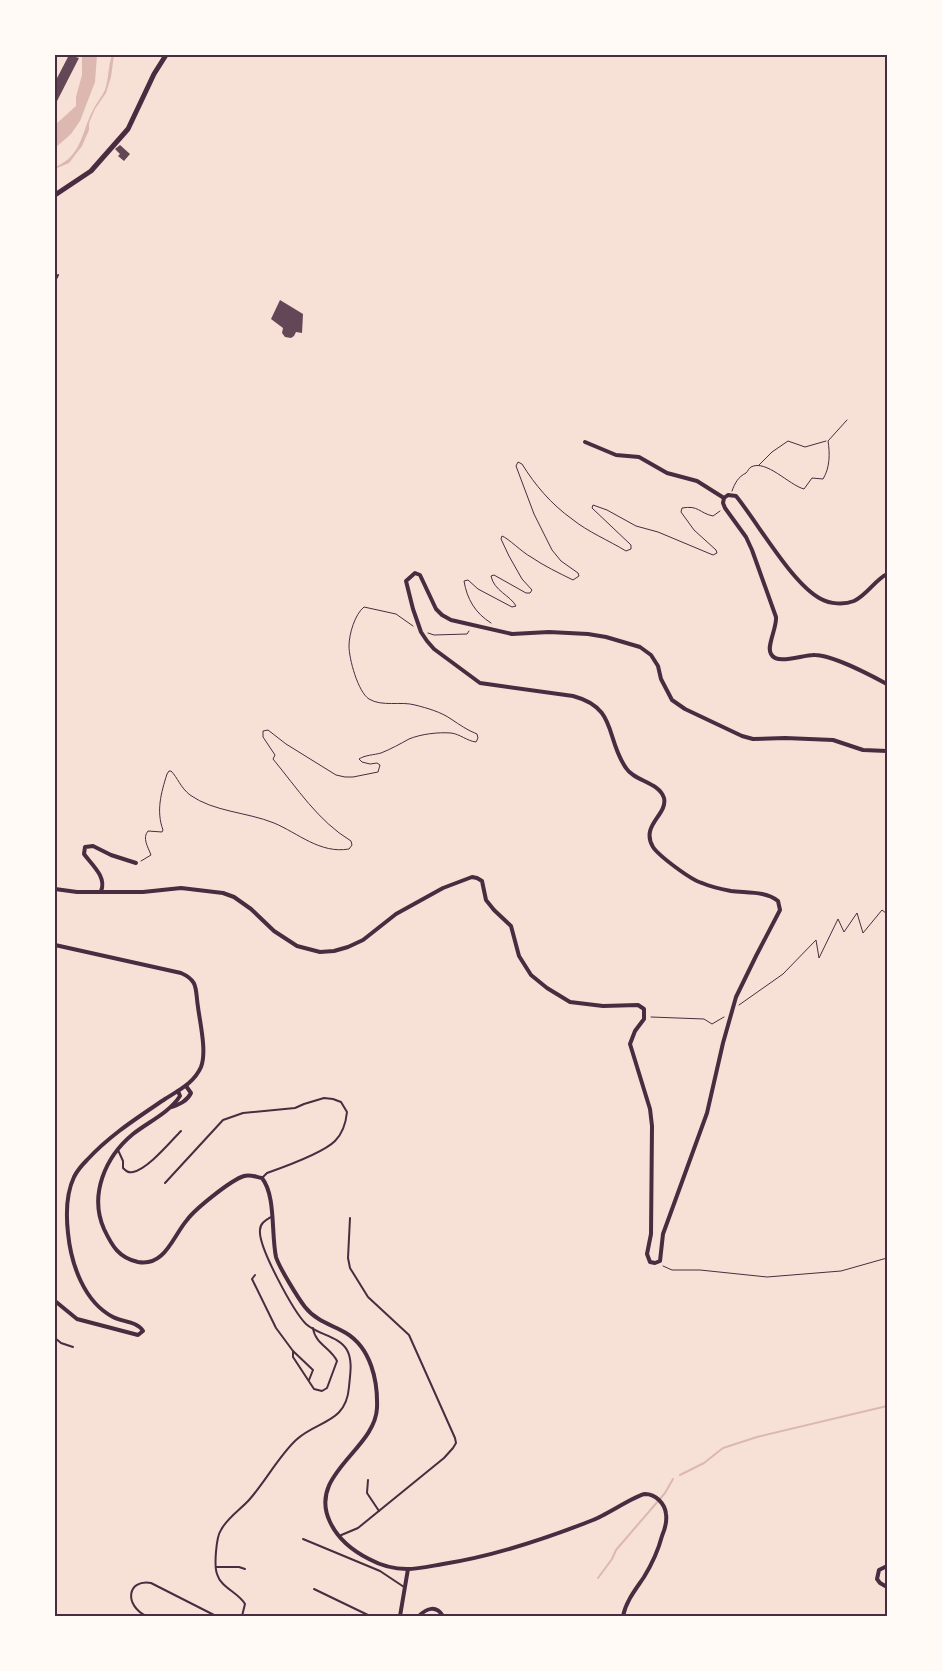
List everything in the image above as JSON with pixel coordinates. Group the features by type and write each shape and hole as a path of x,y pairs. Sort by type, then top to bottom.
{"street":[{"path":"55,195 91,171 132,124 140,101 166,55"},
{"path":"585,442 616,456 639,457 667,472 697,481 724,498"},
{"path":"724,498 731,494 736,496 790,569 812,594 822,600 838,604 856,600 887,574"},
{"path":"724,498 725,508 746,537 771,600 777,626 770,642 769,652 772,657 776,660 816,654 859,670 887,684"},
{"path":"55,889 77,892 143,892 181,888 223,893 234,897 251,909 274,931 297,946 320,952 334,951 356,944 396,914 443,888 472,877 482,881 486,900 511,926 519,956 531,974 547,988 570,1002 603,1006 638,1005 644,1009 644,1020 635,1031 630,1044 650,1109 653,1152 651,1234 647,1254 650,1262 658,1262 663,1234 707,1113 736,997 780,910 778,901 771,895 730,890 700,883 668,862 653,847 650,830 662,810 665,800 662,794 650,784 629,773 618,755 602,714 587,700 573,696 488,685 480,682 434,649 421,632 406,581 415,573 420,575 431,600 442,615 471,625 512,634 549,632 588,634 640,648 650,655 654,661 672,700 678,705 732,732 753,739 795,738 833,740 863,750 887,751"},
{"path":"101,891 103,887 101,875 84,854 85,847 93,846 111,855 136,863"},
{"path":"55,945 181,973 194,980 203,1043 203,1060 197,1073 186,1086 130,1122 102,1143 74,1176 68,1198 68,1234 71,1250 84,1287 103,1311 118,1320 138,1325 143,1331 138,1335 90,1324 77,1319 55,1301"},
{"path":"169,1108 182,1103 188,1098 191,1093 186,1086"},
{"path":"178,1091 180,1096 169,1108 132,1135 112,1158 100,1183 99,1208 102,1225 114,1249 122,1256 141,1263 153,1260 170,1248 186,1221 196,1210 234,1181 246,1175 262,1178 269,1190 277,1260 306,1308 317,1319 346,1333 356,1341 367,1357 373,1374 377,1402 375,1421 339,1469 327,1493 325,1502 326,1511 339,1536 345,1543 367,1558 396,1568 408,1569 471,1559 517,1546 594,1520 646,1494 658,1500 664,1506 665,1530 653,1562 629,1600 623,1616"},
{"path":"887,1566 879,1570 877,1578 880,1583 887,1587"},
{"path":"400,1616 408,1569"},
{"path":"419,1616 427,1609 433,1608 440,1611 443,1616"}],"lane":[{"path":"55,281 58,275"},
{"path":"165,1183 223,1120 242,1113 295,1108 324,1098 341,1102 348,1112 345,1123 334,1142 316,1152 267,1173 262,1178"},
{"path":"118,1150 123,1168 128,1172 132,1172 149,1163 181,1131"},
{"path":"242,1616 245,1604 241,1597 223,1584 218,1577 216,1567 218,1536 221,1528 250,1499 298,1438 333,1418 345,1405 348,1396 351,1361 348,1351 342,1344 308,1326 298,1315 266,1255 260,1230 263,1222 271,1217"},
{"path":"339,1536 358,1528 444,1458 456,1443 409,1334 368,1297 350,1268 348,1258 350,1218"},
{"path":"255,1274 252,1279 276,1328 293,1351 313,1370 309,1381"},
{"path":"293,1351 293,1357 314,1389 322,1391 327,1388 337,1361 335,1356 314,1336 313,1328"},
{"path":"55,1338 61,1344 73,1347"},
{"path":"368,1480 367,1493 378,1511"},
{"path":"303,1539 380,1571 404,1587"},
{"path":"216,1567 239,1567 245,1569"},
{"path":"146,1616 137,1611 131,1599 132,1591 138,1584 145,1582 151,1583 216,1616"},
{"path":"314,1589 370,1616"}],"path":[{"path":"758,466 772,452 788,441 805,447 828,441 847,420"},
{"path":"731,494 741,475 751,467 758,466 771,469 788,482 804,488 812,478 823,479 827,472 830,450 828,441"},
{"path":"495,631 496,626 481,617 472,606 464,581 468,580 478,589 512,607 516,606 515,603 503,594 492,581 491,576 494,575 530,593 532,590 522,579 509,556 501,539 502,536 531,558 551,569 573,580 579,576 578,573 561,561 552,550 534,514 516,466 518,462 522,464 547,498 571,519 626,551 631,549 631,545 592,508 593,505 607,510 636,526 658,532 713,555 717,553 716,550 694,530 680,512 682,508 690,507 699,509 706,515 712,516 725,508"},
{"path":"136,863 151,855 145,840 145,834 148,831 157,833 163,830 159,820 159,809 169,771 171,771 189,794 203,802 275,824 305,841 337,849 349,849 352,845 351,841 337,833 318,814 273,759 275,755 263,737 263,730 268,730 286,744 336,775 345,778 378,772 380,765 362,762 359,759 386,751 409,739 423,735 450,733 461,736 470,742 476,742 477,734 439,713 413,704 370,700 365,696 357,680 349,646 354,623 360,610 364,607 396,614 421,632 434,635 466,634 471,625"},
{"path":"651,1017 704,1019 712,1024 783,974 816,940 819,958 838,919 844,932 857,913 863,933 882,910 887,914"},
{"path":"658,1262 672,1270 700,1270 768,1277 841,1271 887,1258"}],"shaded area":[{"path":"82,55 97,55 95,82 80,121 71,134 55,148 55,125 76,106 76,97 82,75"},
{"path":"112,55 114,55 111,77 106,93 95,109 82,146 69,163 55,169 55,167 71,157 80,143 93,110 105,90"}],"building":[{"path":"69,55 79,58 55,105 55,82"},
{"path":"120,145 130,154 124,161 118,156 120,154 115,149"},
{"path":"280,300 303,314 302,333 296,332 291,338 285,337 282,333 283,328 271,319"}],"waterway":[{"path":"680,1475 704,1463 723,1448 757,1437 887,1406"},
{"path":"598,1578 612,1559 616,1550 665,1493 673,1479"}]}
